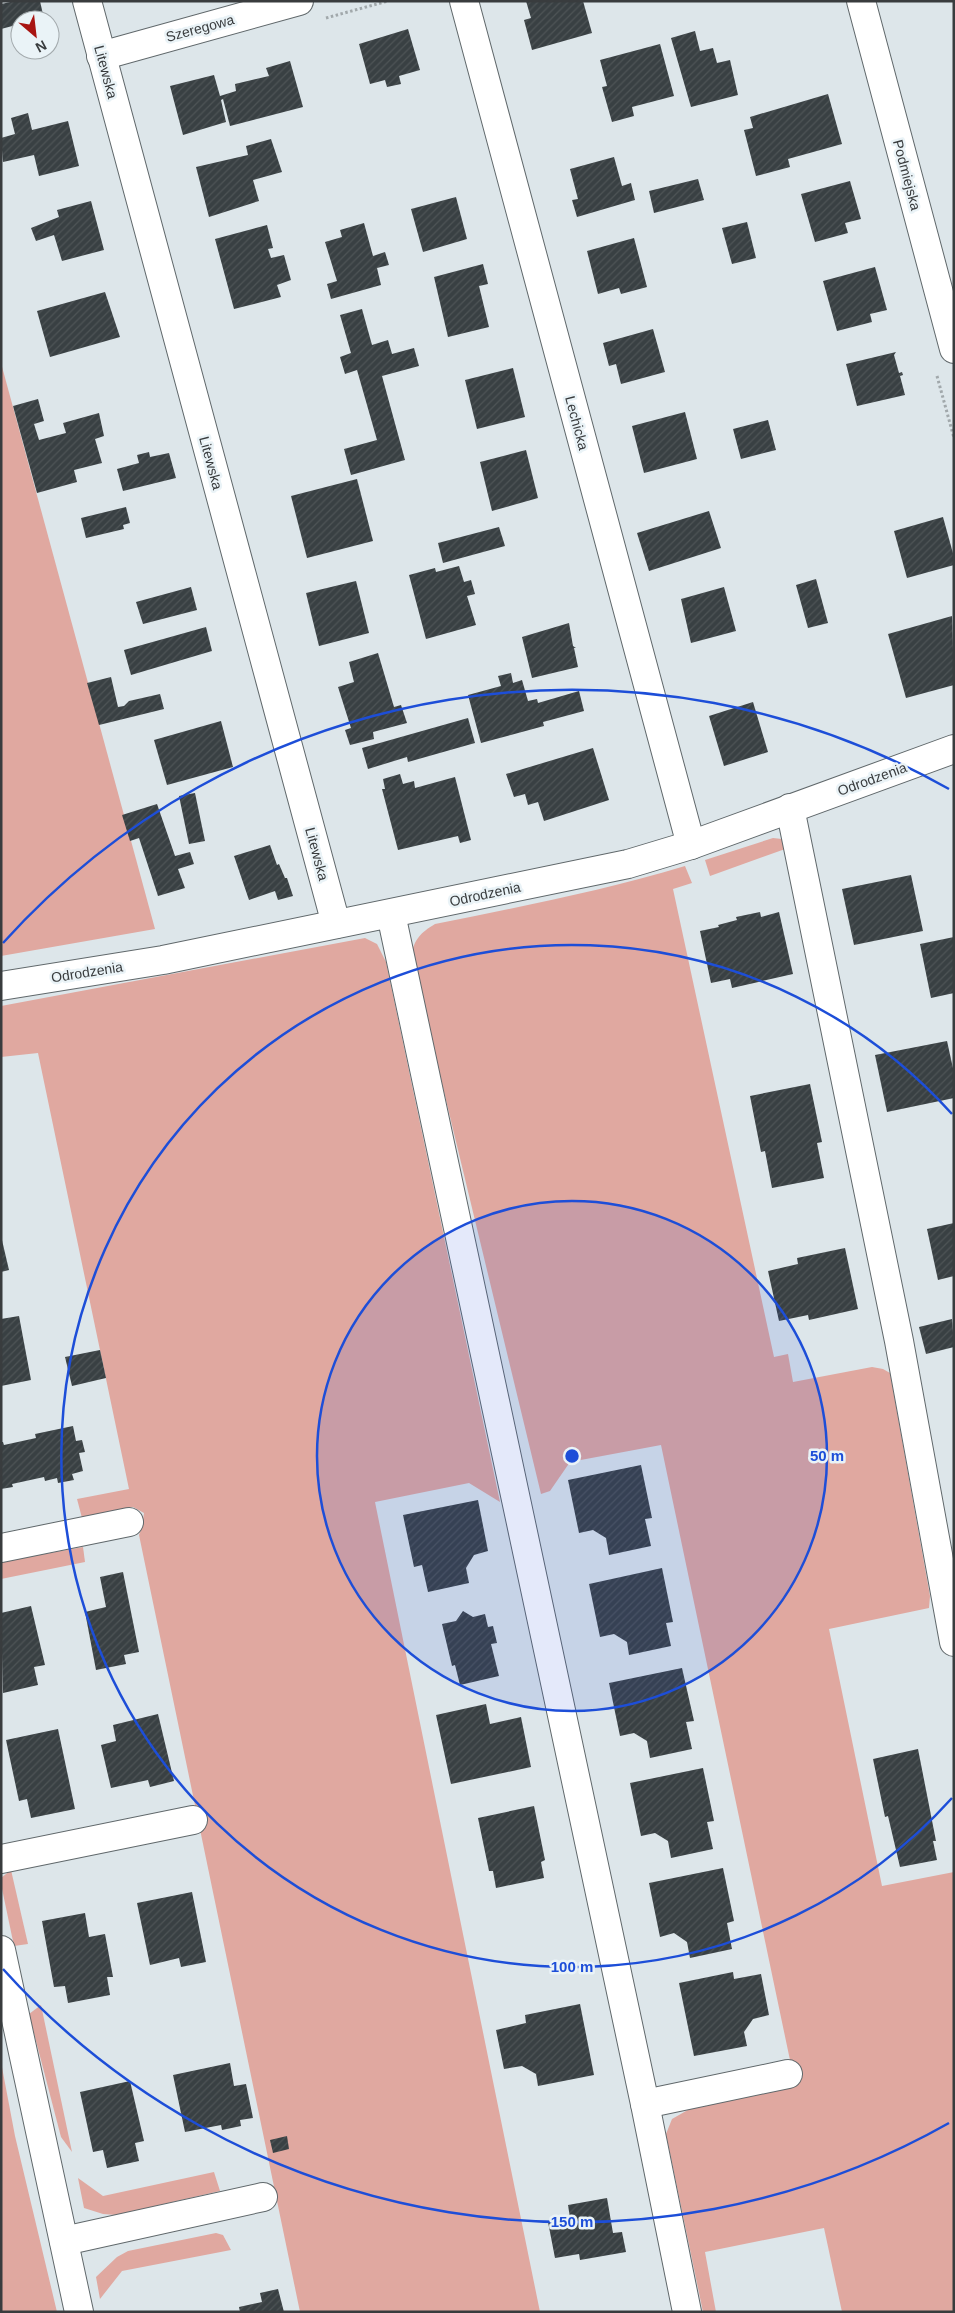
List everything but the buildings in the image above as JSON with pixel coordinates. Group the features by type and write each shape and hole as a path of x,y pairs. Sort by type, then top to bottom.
{"street":[{"name":"Litewska","path":"87,1 336,924"},
{"name":"Szeregowa","path":"102,56 299,1"},
{"name":"Lechicka","path":"464,1 690,845"},
{"name":"Podmiejska","path":"861,1 954,350"},
{"name":"Odrodzenia","path":"1,986 163,960 628,864 690,845 954,749"},
{"path":"790,808 899,1342 954,1642"},
{"path":"390,914 645,2104 687,2312"},
{"path":"1,1548 129,1522"},
{"path":"1,1859 193,1820"},
{"path":"1,1950 79,2312"},
{"path":"645,2104 788,2074"},
{"path":"64,2241 263,2197"}],"path":[{"path":"322,19 388,1"}],"shaded area":[{"path":"1,363 155,929 1,956"},
{"path":"773,838 782,839 788,848 710,876 705,860"},
{"path":"685,866 692,883 673,889 774,1357 788,1354 793,1382 872,1367 883,1369 890,1373 930,1596 929,1608 829,1629 882,1886 954,1872 954,2312 842,2312 824,2228 705,2252 716,2312 703,2312 666,2134 672,2119 693,2107 795,2084 661,1445 570,1462 550,1491 541,1494 411,955 419,937 425,930 435,924 592,891"},
{"path":"365,938 377,944 386,962 500,1502 469,1483 375,1502 540,2312 300,2312 139,1535 144,1513 133,1507 82,1518 77,1499 129,1489 38,1053 1,1057 1,1006"},
{"path":"83,1547 85,1562 1,1579 1,1562"},
{"path":"11,1870 28,1944 14,1946 1,1884 1,1878"},
{"path":"41,2005 72,2152 61,2137 29,2014"},
{"path":"1,2062 15,2136 57,2312 1,2312"},
{"path":"214,2172 220,2191 116,2215 103,2214 84,2208 78,2178 103,2196"},
{"path":"216,2233 223,2235 231,2250 122,2271 100,2299 96,2277 117,2257 128,2251"}]}
